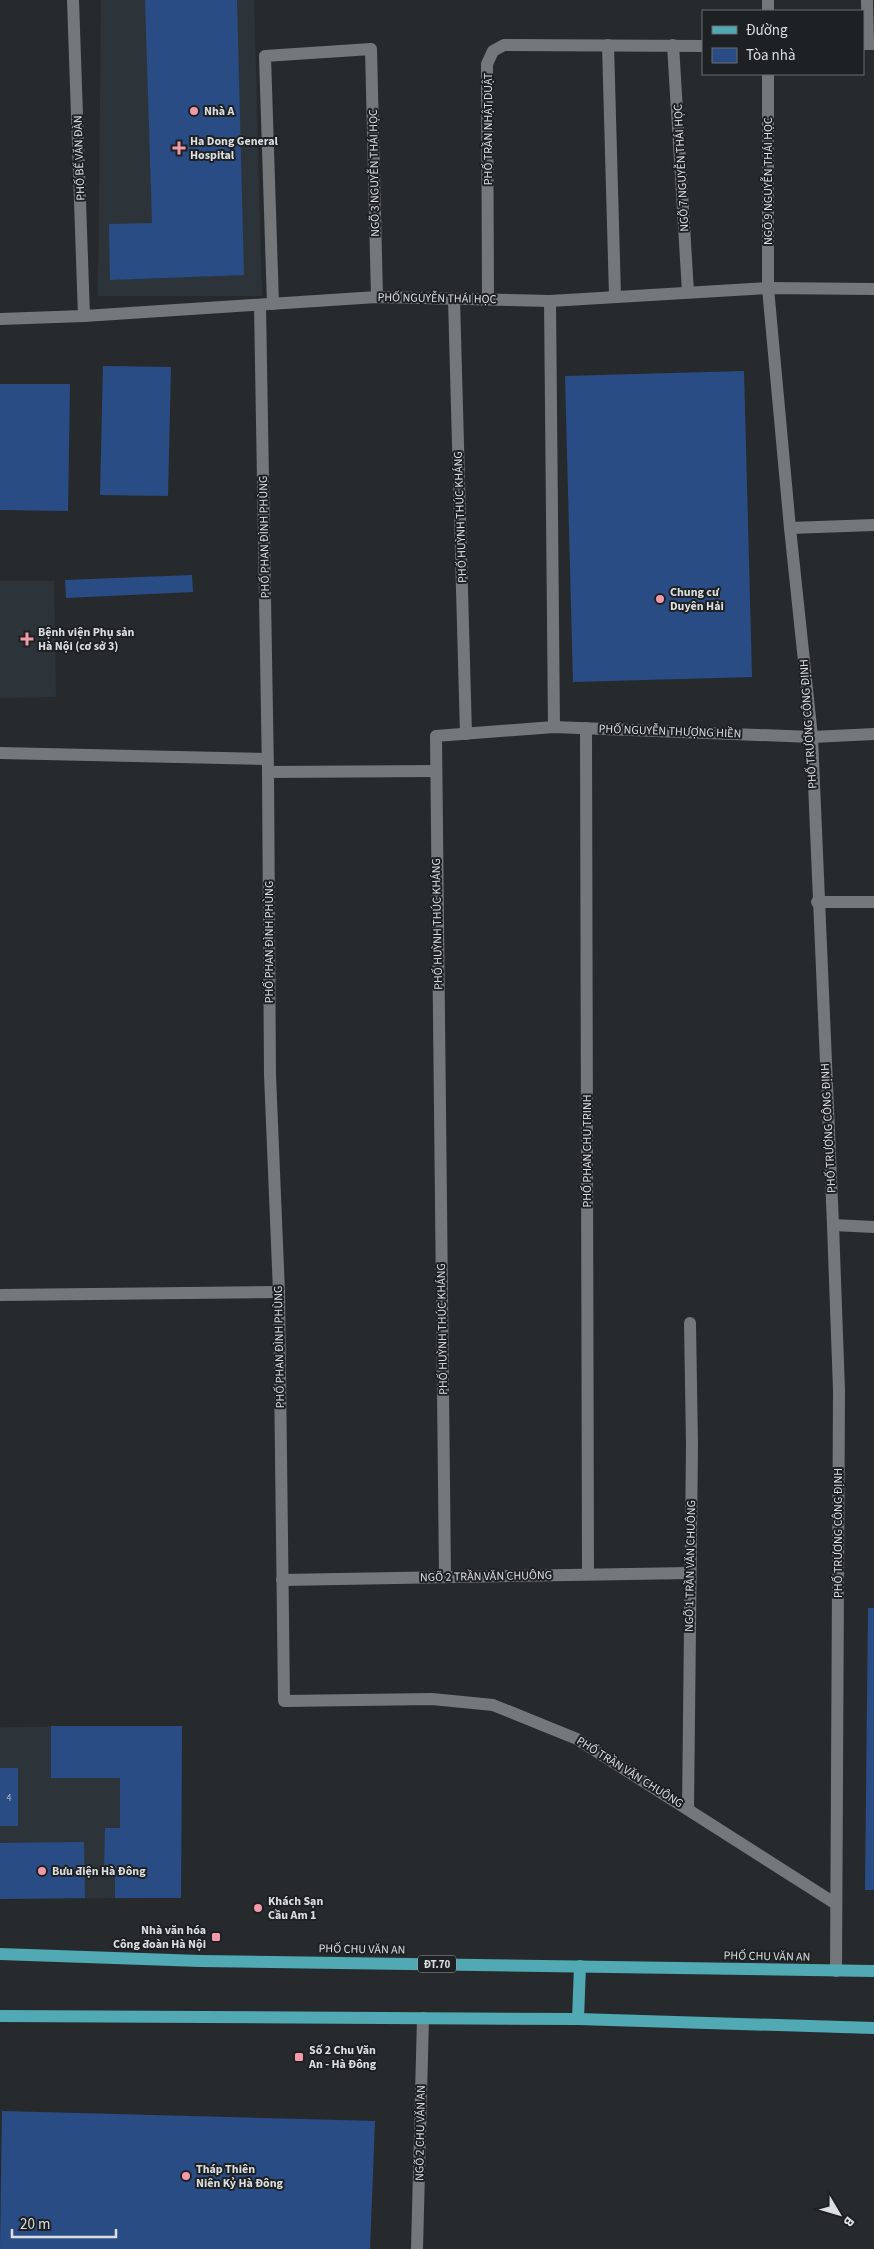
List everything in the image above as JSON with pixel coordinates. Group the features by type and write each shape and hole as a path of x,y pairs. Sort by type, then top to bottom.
{"main road":[{"name":"PHỐ CHU VĂN AN","path":"0,1954 200,1961 874,1971"},
{"path":"578,2019 580,1966"},
{"path":"0,2016 578,2019 874,2028"}],"street":[{"name":"PHỐ BẾ VĂN ĐÀN","path":"73,0 84,316"},
{"path":"868,0 868,44"},
{"name":"PHỐ TRẦN NHẬT DUẬT","path":"488,299 487,64 493,51 504,45 702,46"},
{"path":"608,45 616,296"},
{"name":"NGÕ 7 NGUYỄN THÁI HỌC","path":"673,45 688,292"},
{"name":"NGÕ 3 NGUYỄN THÁI HỌC","path":"274,304 265,56 371,49 377,297"},
{"name":"NGÕ 9 NGUYỄN THÁI HỌC","path":"768,75 768,288"},
{"name":"PHỐ NGUYỄN THÁI HỌC","path":"0,319 84,316 377,297 550,300 768,288 874,289"},
{"name":"PHỐ TRƯƠNG CÔNG ĐỊNH","path":"768,288 790,528 812,737 817,902 833,1226 839,1390 836,1971"},
{"name":"PHỐ HUỲNH THÚC KHÁNG","path":"445,1577 436,736 466,734 454,299"},
{"path":"550,300 554,727"},
{"name":"PHỐ PHAN ĐÌNH PHÙNG","path":"260,305 268,766 270,1075 279,1292 282,1580"},
{"path":"790,528 874,525"},
{"name":"PHỐ NGUYỄN THƯỢNG HIỀN","path":"466,734 554,727 812,737 874,734"},
{"name":"PHỐ PHAN CHU TRINH","path":"586,728 588,1574"},
{"path":"0,753 268,766 436,771"},
{"path":"817,902 874,902"},
{"path":"833,1226 874,1227"},
{"path":"0,1295 279,1292"},
{"name":"NGÕ 1 TRẦN VĂN CHUÔNG","path":"688,1809 692,1445 690,1323"},
{"name":"NGÕ 2 TRẦN VĂN CHUÔNG","path":"282,1580 690,1573"},
{"name":"PHỐ TRẦN VĂN CHUÔNG","path":"282,1580 284,1701 432,1699 493,1705 577,1739 836,1904"},
{"name":"NGÕ 2 CHU VĂN AN","path":"417,2249 423,2018"}],"shaded area":[{"name":"Ha Dong General Hospital","path":"101,0 254,0 262,296 98,296"},
{"name":"Bệnh viện Phụ sản Hà Nội (cơ sở 3)","path":"0,581 54,581 56,697 0,698"},
{"path":"182,1726 181,1898 0,1899 0,1727"}],"building":[{"name":"Nhà A","path":"145,0 237,0 244,275 110,280 109,224 152,223"},
{"path":"103,366 171,367 168,496 100,495"},
{"name":"Chung cư Duyên Hải","path":"744,371 752,677 573,682 565,376"},
{"path":"0,384 70,384 68,511 0,510"},
{"path":"192,575 193,592 66,598 65,580"},
{"path":"868,1608 874,1608 874,1890 865,1890"},
{"path":"51,1726 182,1726 181,1898 115,1898 115,1873 104,1873 105,1828 120,1828 120,1778 51,1778"},
{"path":"0,1768 18,1768 18,1826 0,1826"},
{"name":"Bưu điện Hà Đông","path":"84,1842 85,1898 0,1899 0,1843"},
{"name":"Tháp Thiên Niên Kỷ Hà Đông","path":"2,2111 375,2121 370,2249 0,2249"}],"place":[{"name":"Nhà A","path":"194,111"},
{"name":"Ha Dong General Hospital","path":"179,148"},
{"name":"Chung cư Duyên Hải","path":"660,599"},
{"name":"Bệnh viện Phụ sản Hà Nội (cơ sở 3)","path":"27,639"},
{"name":"Bưu điện Hà Đông","path":"42,1871"},
{"name":"Khách Sạn Cầu Am 1","path":"258,1908"},
{"name":"Nhà văn hóa Công đoàn Hà Nội","path":"216,1937"},
{"name":"Số 2 Chu Văn An - Hà Đông","path":"299,2057"},
{"name":"Tháp Thiên Niên Kỷ Hà Đông","path":"186,2176"}]}
